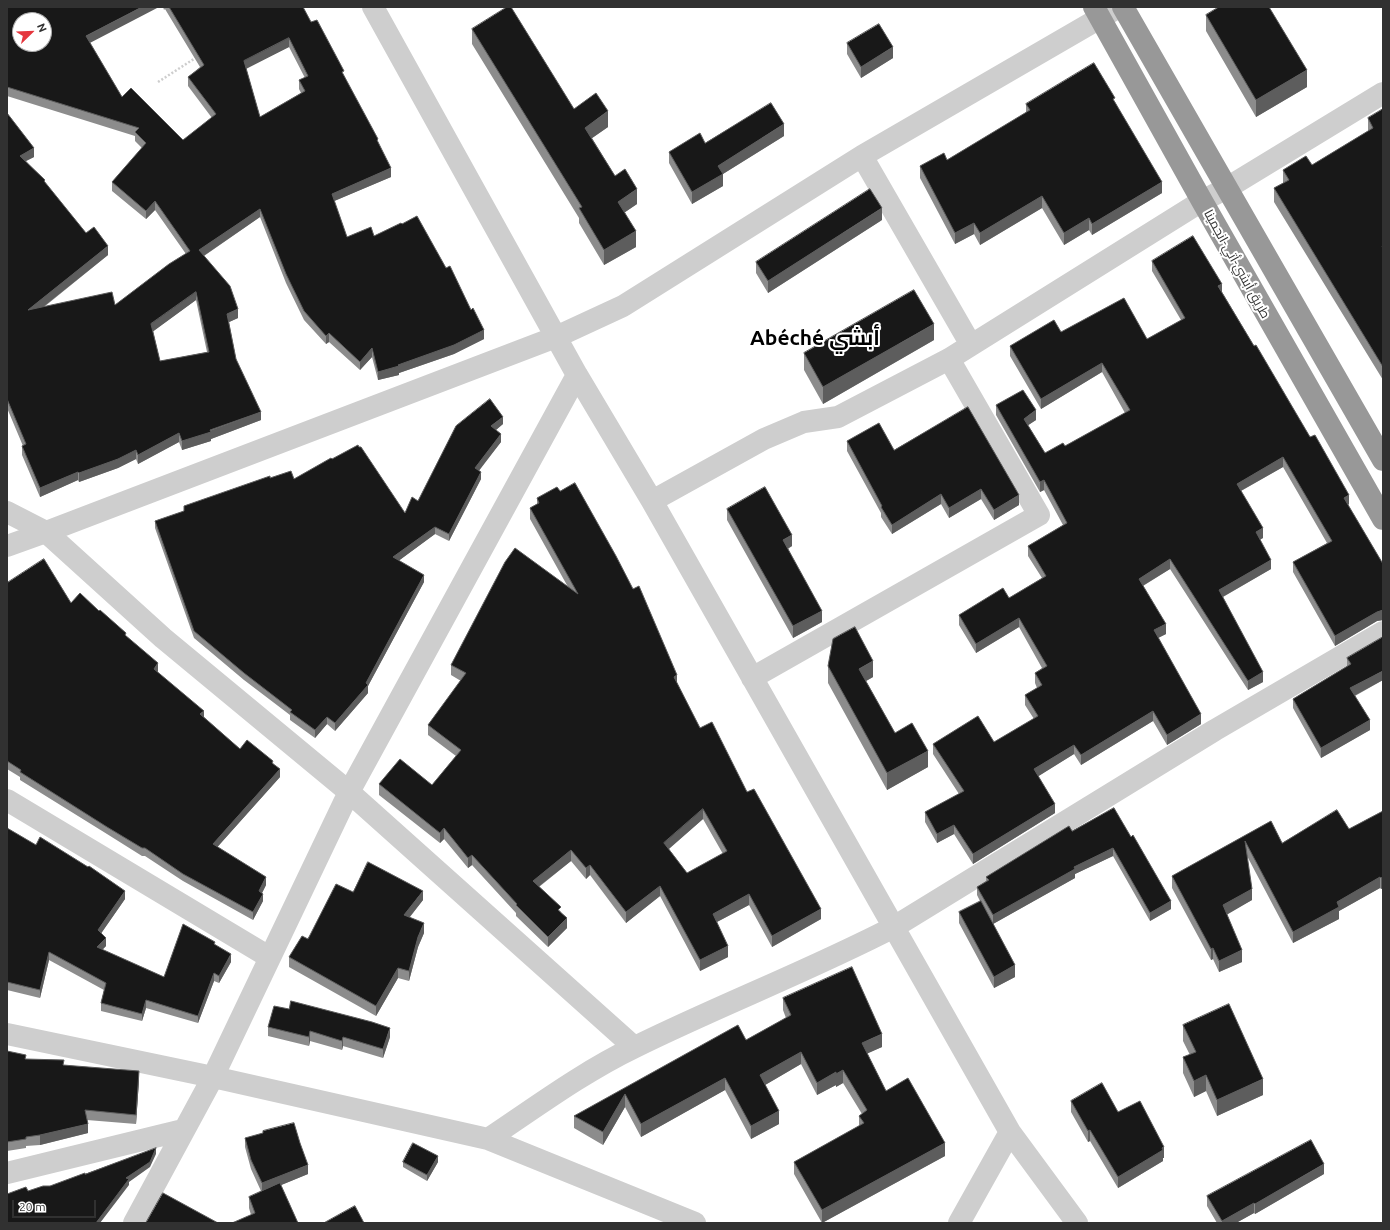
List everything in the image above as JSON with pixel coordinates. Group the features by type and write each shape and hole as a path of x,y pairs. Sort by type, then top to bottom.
{"highway":[{"path":"1124,7 1383,460"},
{"name":"طريق أبشي-أتي-انجمينا","path":"1097,12 1202,201 1383,519"}],"street":[{"path":"373,7 577,375 652,501 1010,1132 1077,1223"},
{"path":"7,546 556,337 624,306 862,156 1097,12 1119,7"},
{"path":"652,501 764,439 804,422 838,417 949,359 1202,201 1227,188 1383,93"},
{"path":"862,156 971,345"},
{"path":"752,678 1038,515 949,359"},
{"path":"134,1223 212,1077 349,792 577,375"},
{"path":"7,512 46,532 163,638 349,792 634,1047"},
{"path":"488,1139 570,1084 634,1047 844,952 894,927 1215,730 1383,632"},
{"path":"7,800 269,957"},
{"path":"7,1034 212,1077 488,1139 696,1223"},
{"path":"7,1173 184,1130"},
{"path":"959,1223 1010,1132"}],"path":[{"path":"158,82 203,53"}],"building":[{"path":"7,7 142,7 86,36 122,97 131,88 183,140 216,114 188,77 204,65 169,7 303,7 311,22 317,20 344,71 342,72 378,139 377,140 391,168 332,194 347,237 371,227 374,236 417,216 446,268 450,266 471,310 473,308 484,330 454,345 398,365 399,366 378,372 372,348 360,362 329,333 326,336 304,311 286,274 260,209 199,250 230,286 238,309 227,314 236,359 261,412 210,430 211,432 182,441 179,433 138,455 136,450 118,459 79,473 78,472 40,488 22,446 26,444 7,399 7,113 34,148 20,156 45,180 44,181 86,233 94,227 108,246 28,310 112,292 115,305 169,264 190,251 155,201 146,211 112,182 146,143 135,132 139,128 7,87","holes":["289,38 308,76 299,80 305,91 260,117 244,61","196,292 209,352 160,361 151,324"]},
{"path":"507,7 511,7 574,109 596,93 608,111 585,128 615,176 625,169 637,189 618,202 636,231 604,250 579,208 582,207 472,29"},
{"path":"1219,7 1269,7 1307,70 1256,100 1206,15"},
{"path":"879,24 893,47 861,67 847,43"},
{"path":"1094,63 1115,98 1113,99 1162,182 1092,224 1089,218 1064,233 1042,196 980,233 974,223 955,233 920,166 944,153 947,160 1030,110 1026,104"},
{"path":"771,103 784,124 718,166 723,174 692,192 669,152 700,133 705,143"},
{"path":"1383,109 1383,367 1274,188 1289,180 1283,170 1306,156 1312,165 1373,128 1368,118"},
{"path":"870,189 882,208 768,281 756,262"},
{"path":"1193,236 1222,284 1218,286 1254,346 1256,345 1310,437 1315,435 1349,495 1344,498 1383,564 1383,610 1335,636 1293,562 1332,541 1283,457 1237,484 1263,528 1256,532 1271,560 1219,590 1263,672 1248,681 1170,559 1139,579 1166,624 1154,630 1201,714 1167,735 1153,711 1081,755 1074,745 1034,769 1055,804 973,854 954,825 937,834 925,812 964,791 933,744 978,716 994,742 1038,716 1025,695 1042,685 1035,673 1047,666 1019,618 976,644 959,615 1003,588 1009,598 1046,576 1028,546 1067,523 1044,480 1040,482 996,405 1023,390 1036,410 1024,419 1045,453 1063,443 1065,446 1130,410 1102,363 1041,399 1010,346 1054,320 1061,332 1124,298 1147,339 1185,318 1152,261"},
{"path":"914,290 934,324 823,387 804,353"},
{"path":"490,399 503,417 491,426 501,434 475,468 481,472 449,534 435,527 393,557 424,575 366,683 368,685 335,723 327,717 315,730 290,712 292,710 244,673 194,631 155,521 184,511 184,506 270,476 270,478 291,471 294,479 358,445 361,447 405,513 412,497 418,501 456,426"},
{"path":"968,407 1019,495 994,510 981,489 949,508 941,494 892,525 847,441 879,423 894,450"},
{"path":"575,483 633,589 639,586 677,675 674,677 700,728 712,722 747,792 754,789 821,909 772,936 749,894 713,914 728,946 700,960 660,886 626,912 590,865 586,868 571,850 533,881 561,907 558,910 567,918 548,937 516,905 517,904 472,855 468,858 444,828 440,833 379,784 400,759 432,785 461,750 428,725 466,673 451,665 505,562 515,548 578,594 530,508 539,503 537,498 557,487 560,491","holes":["703,809 727,851 687,873 664,843"]},
{"path":"765,487 792,535 783,540 822,611 793,626 727,509"},
{"path":"44,559 71,603 80,593 126,633 125,635 158,663 154,669 204,711 200,714 240,749 247,740 273,761 272,763 280,769 213,844 266,877 259,891 263,894 253,912 183,874 145,848 142,848 107,827 20,772 21,770 7,761 7,583"},
{"path":"855,627 873,661 859,669 895,733 912,723 928,751 887,773 828,666 833,639"},
{"path":"1383,637 1383,671 1350,688 1370,720 1321,748 1293,699 1351,664 1347,658"},
{"path":"1114,808 1131,837 1133,835 1171,901 1150,913 1113,848 1074,867 1075,869 993,915 977,887 989,880 986,877 1069,826 1072,831"},
{"path":"1337,810 1349,829 1383,811 1383,877 1380,877 1337,902 1339,907 1293,932 1245,841 1252,889 1223,905 1242,950 1219,961 1172,876 1271,821 1282,843"},
{"path":"7,828 36,845 40,837 88,867 89,866 125,891 98,930 106,938 97,947 164,977 183,924 215,942 214,944 231,954 219,976 214,973 198,1016 146,1000 142,1014 101,1003 106,983 49,952 40,990 7,982"},
{"path":"368,862 423,891 404,915 424,923 418,937 409,971 398,968 376,1006 289,957 302,936 308,939 336,884 353,892"},
{"path":"981,901 1015,965 994,977 959,912"},
{"path":"852,967 882,1034 862,1043 886,1091 908,1078 945,1143 822,1210 794,1162 864,1123 859,1116 867,1110 843,1070 836,1074 836,1072 817,1083 801,1052 760,1075 779,1111 751,1126 725,1078 641,1124 625,1094 603,1132 574,1116 738,1025 746,1040 791,1015 783,998"},
{"path":"291,1001 390,1028 383,1049 343,1037 342,1041 310,1031 309,1037 268,1027 274,1006 289,1009"},
{"path":"1229,1004 1263,1079 1217,1100 1206,1075 1194,1081 1183,1057 1196,1052 1183,1025"},
{"path":"7,1051 26,1055 25,1059 64,1060 63,1065 139,1071 136,1115 85,1110 88,1124 7,1142"},
{"path":"1102,1083 1118,1112 1140,1101 1164,1147 1162,1148 1163,1150 1118,1177 1090,1130 1088,1131 1071,1101"},
{"path":"294,1123 308,1165 262,1183 251,1160 245,1138 263,1133 263,1131"},
{"path":"1311,1140 1324,1164 1255,1204 1254,1203 1222,1221 1207,1196"},
{"path":"413,1143 438,1156 427,1175 403,1162"},
{"path":"156,1148 150,1162 126,1178 129,1179 96,1223 7,1223 7,1194 26,1187 28,1191 43,1186 50,1186"},
{"path":"280,1183 298,1223 232,1223 255,1213 249,1197"},
{"path":"163,1193 218,1223 146,1223"},
{"path":"355,1206 364,1223 324,1223"}],"district":[{"name":"Abéché أبشي","path":"815,338"}]}
